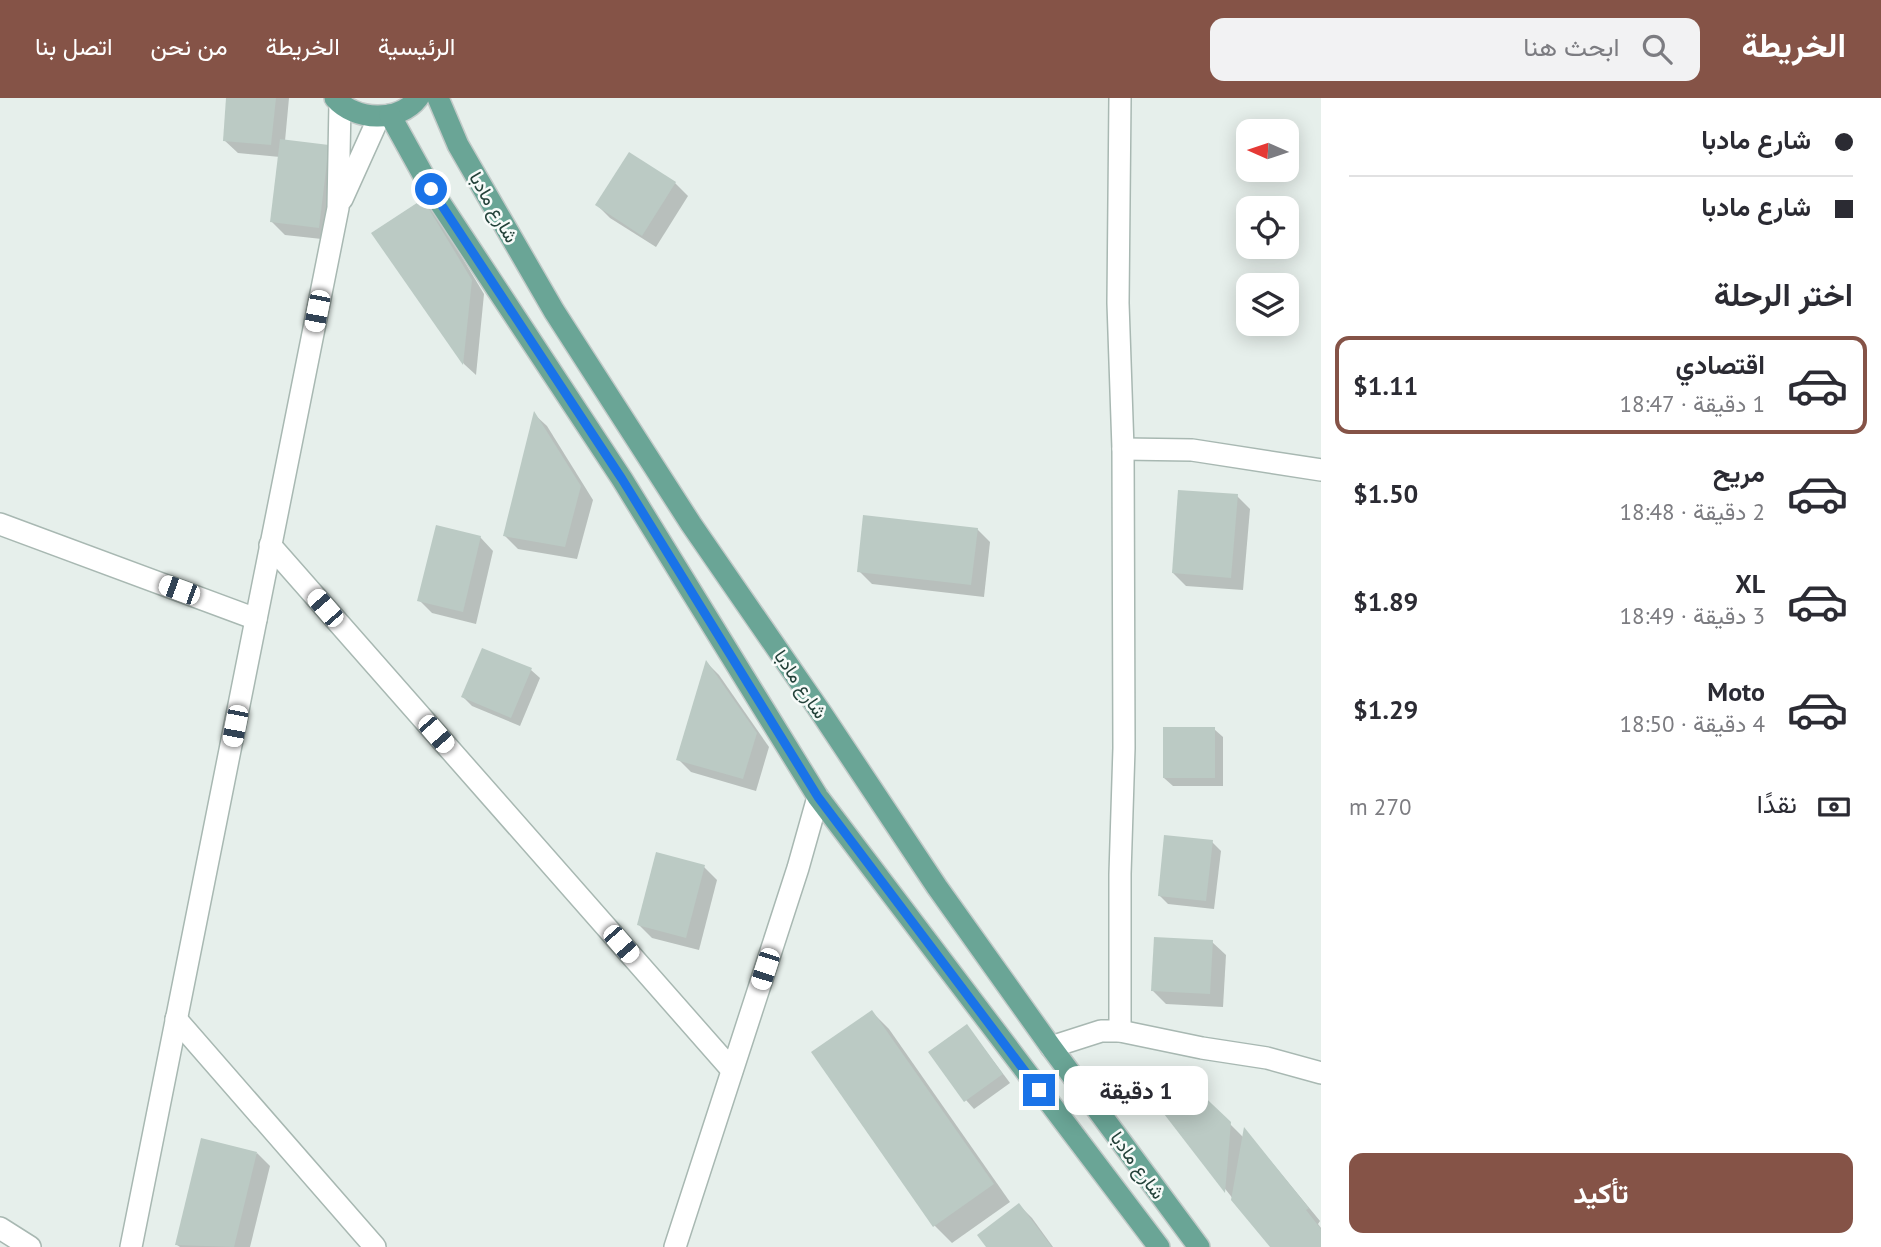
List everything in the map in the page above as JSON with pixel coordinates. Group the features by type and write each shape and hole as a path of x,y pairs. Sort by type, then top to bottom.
{"main road":[{"path":"338,101 358,113 384,116 414,103 418,98"},
{"name":"شارع مادبا","path":"438,98 458,145 554,311 669,490 937,887 1199,1247"},
{"name":"شارع مادبا","path":"384,116 622,479 818,797 1159,1247"}],"street":[{"path":"1120,98 1118,303 1123,449 1124,748 1120,874 1120,1031"},
{"path":"131,1247 338,208 338,101"},
{"path":"338,208 384,116"},
{"path":"1123,449 1192,450 1321,470"},
{"path":"0,524 256,619"},
{"path":"270,545 732,1070"},
{"path":"675,1247 798,868 818,797"},
{"path":"176,1019 375,1247"},
{"path":"1051,1047 1101,1031 1120,1031 1189,1046 1267,1058 1321,1073"},
{"path":"0,1228 30,1247"}],"building":[{"path":"226,98 276,98 271,145 223,141"},
{"path":"280,139 329,145 319,228 270,222"},
{"path":"629,152 676,182 642,236 595,205"},
{"path":"423,199 472,280 463,365 371,233"},
{"path":"534,411 581,486 565,547 503,536"},
{"path":"1178,490 1238,494 1231,578 1172,573"},
{"path":"863,515 978,528 971,585 857,572"},
{"path":"436,525 481,536 463,612 417,601"},
{"path":"482,648 532,668 511,718 461,697"},
{"path":"706,660 757,733 743,779 676,760"},
{"path":"1163,727 1215,727 1215,778 1163,778"},
{"path":"1164,835 1213,840 1206,901 1158,896"},
{"path":"656,852 705,865 686,938 637,925"},
{"path":"1154,937 1213,940 1210,994 1151,991"},
{"path":"872,1010 994,1184 933,1227 811,1052"},
{"path":"967,1024 1003,1074 964,1102 928,1052"},
{"path":"1173,1067 1231,1122 1225,1193 1161,1110"},
{"path":"1244,1127 1309,1208 1306,1210 1321,1229 1321,1247 1270,1247 1231,1200"},
{"path":"201,1138 257,1152 234,1247 175,1245"},
{"path":"1019,1203 1052,1247 986,1247 977,1235"}],"route":[{"path":"431,189 622,479 818,797 1039,1090"}]}
